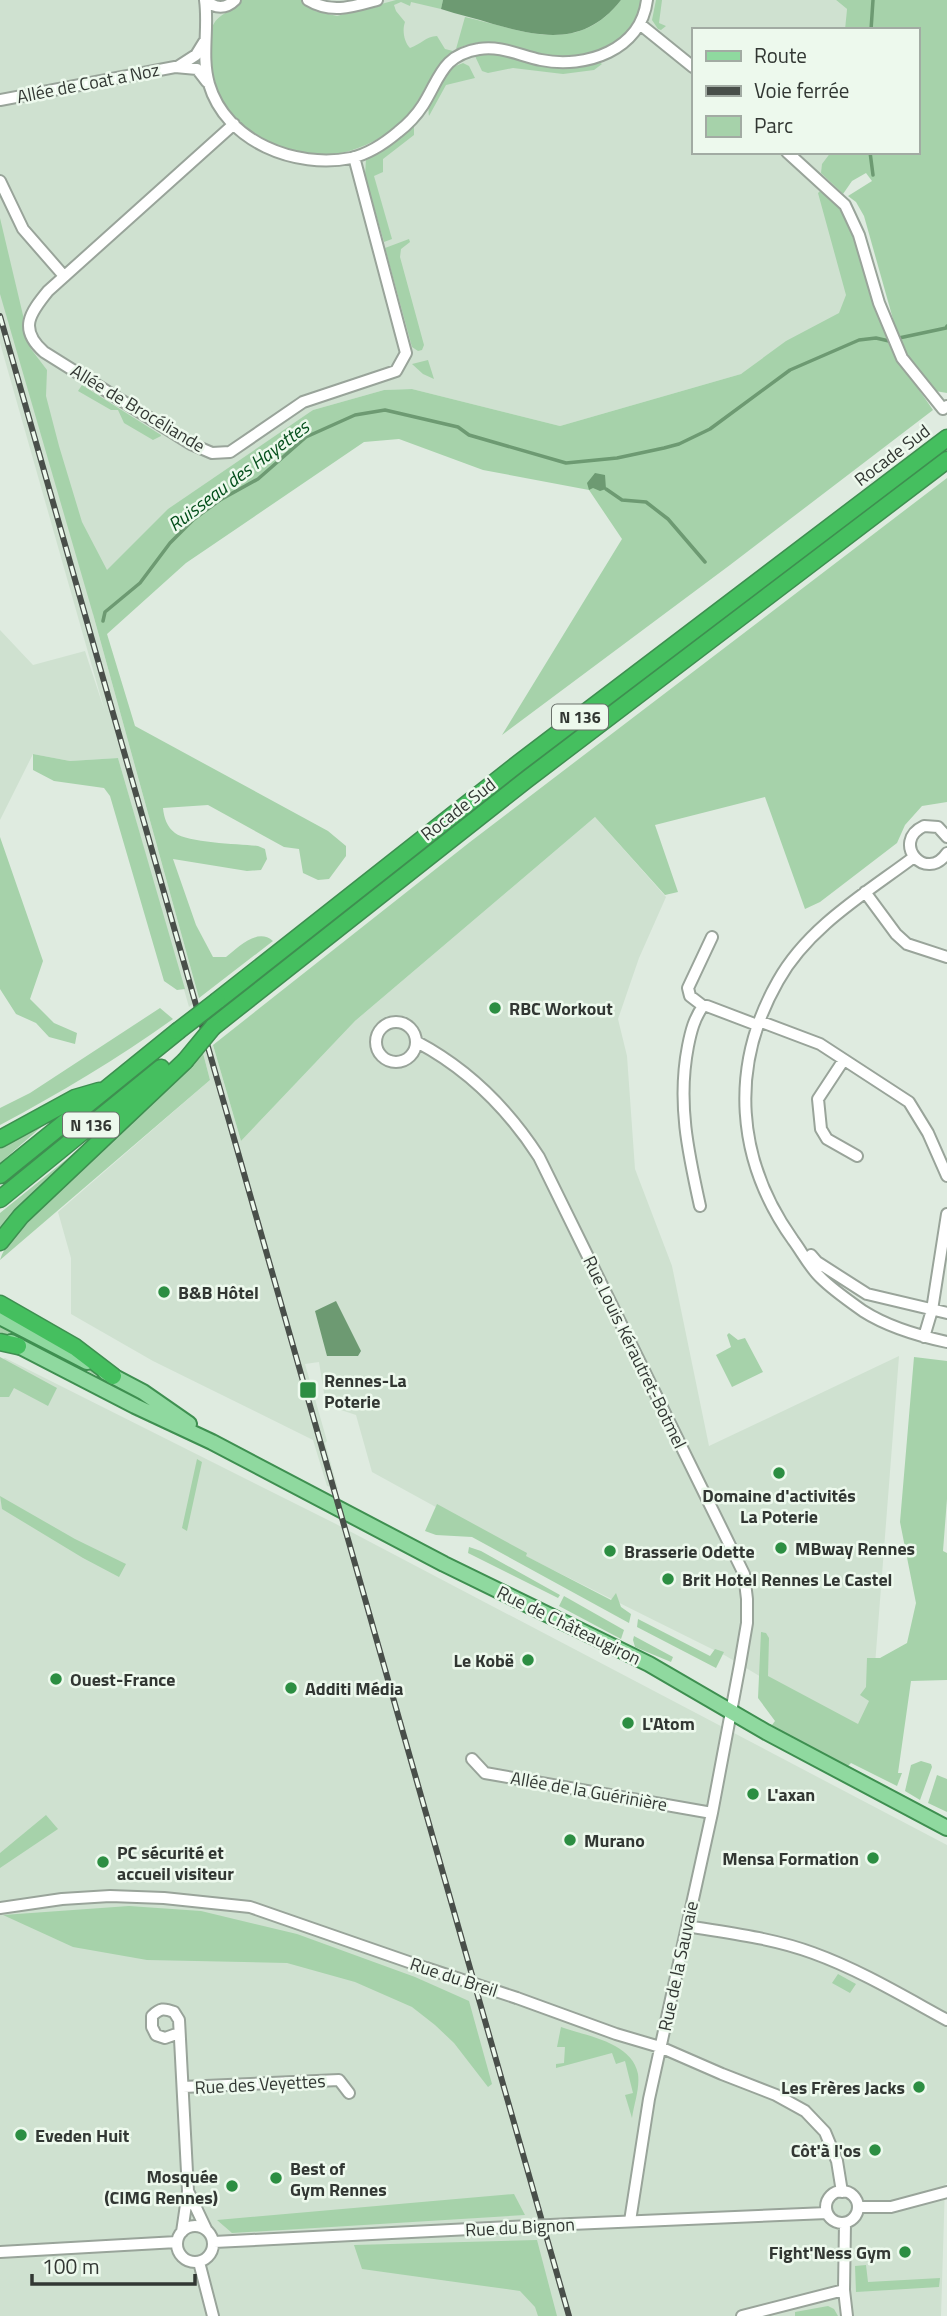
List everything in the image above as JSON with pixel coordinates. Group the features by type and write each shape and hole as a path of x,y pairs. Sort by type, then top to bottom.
{"highway":[{"name":"Rocade Sud","path":"0,1175 178,1031 519,763 947,438"},
{"name":"Rocade Sud","path":"0,1199 184,1056 217,1023 526,780 947,460"},
{"path":"0,1242 21,1216 184,1056"},
{"path":"0,1139 75,1098 104,1090"},
{"path":"0,1304 75,1348 113,1376"},
{"path":"0,1342 18,1346"}],"main road":[{"name":"Rue de Châteaugiron","path":"0,1317 162,1404 212,1442"},
{"name":"Rue de Châteaugiron","path":"0,1336 135,1406 212,1442 384,1533 649,1664 731,1713 947,1826"}],"street":[{"path":"235,0 228,6 218,7 205,0 204,42 209,84 214,95 234,124 253,140 281,154 315,161 354,157 384,142 411,120 423,105 440,72 463,52 482,48 495,49 544,61 595,57 611,51 633,35 641,25 647,0"},
{"path":"308,0 332,9 376,0"},
{"path":"641,25 692,66"},
{"name":"Allée de Coat a Noz","path":"176,67 196,55 204,42"},
{"name":"Allée de Coat a Noz","path":"0,100 176,67 197,69 209,84"},
{"name":"Allée de Brocéliande","path":"234,124 64,276 32,310 29,323 35,344 191,444 212,453 230,452 303,402 379,379 396,371 406,353 354,157"},
{"path":"789,154 845,205 855,225 879,303 902,358 943,409 947,406"},
{"path":"0,181 23,229 64,276"},
{"path":"946,834 938,827 930,825 916,831 910,842 914,857 921,862 930,864 942,860 947,853"},
{"path":"914,857 865,892 807,942 778,980 758,1023 748,1066 746,1114 756,1173 774,1212 821,1278 865,1312 913,1334 947,1342"},
{"path":"865,892 896,934 907,944 947,957"},
{"path":"712,937 688,988 690,996 703,1006 820,1044 842,1061 909,1102 928,1133 947,1176"},
{"path":"700,1206 688,1155 683,1098 692,1024 703,1006"},
{"name":"Rue Louis Kérautret-Botmel","path":"417,1042 438,1053 498,1103 539,1157 744,1574 747,1623 731,1713"},
{"path":"842,1061 818,1099 821,1129 827,1139 857,1156"},
{"path":"774,1212 817,1262 867,1294 947,1313"},
{"path":"924,1337 932,1310 947,1214"},
{"name":"Rue de la Sauvaie","path":"630,2221 660,2047 712,1813 731,1713"},
{"name":"Allée de la Guérinière","path":"472,1759 485,1773 712,1813"},
{"name":"Rue du Breil","path":"0,1908 62,1899 110,1896 164,1898 250,1907 660,2047 776,2095 806,2111 825,2132 837,2161 842,2192"},
{"path":"687,1926 735,1933 811,1952 874,1980 943,2017"},
{"path":"179,2033 183,2087"},
{"name":"Rue des Veyettes","path":"179,2237 188,2191 183,2087 340,2080 349,2093"},
{"name":"Rue des Veyettes","path":"188,2191 206,2229"},
{"path":"858,2207 891,2207 947,2192"},
{"path":"835,2193 852,2195 858,2207 854,2217 845,2223 836,2222 827,2213 828,2200 835,2193"},
{"name":"Rue du Bignon","path":"214,2242 827,2213"},
{"path":"845,2223 844,2290 847,2316"},
{"path":"0,2252 179,2237 196,2226 206,2229 214,2242 209,2257 199,2262 183,2258 177,2248 179,2237"},
{"path":"199,2262 213,2316"},
{"path":"742,2316 844,2290"}],"shaded area":[{"path":"0,0 836,0 847,9 846,28 692,28 692,154 838,154 821,195 861,322 741,374 560,426 412,389 384,390 313,410 93,614 199,998 189,1007 118,758 70,761 33,754 0,820 0,630 33,665 85,651 105,712 0,343"},
{"path":"443,0 621,0 607,15 578,32 546,35 511,29 441,9"},
{"path":"595,473 605,475 606,489 589,490 587,483"},
{"path":"595,817 666,897 639,958 618,1019 627,1056 635,1169 672,1266 709,1446 899,1356 870,1729 857,1728 726,1656 525,1556 372,1472 356,1415 326,1405 319,1362 305,1364 338,1489 327,1486 313,1440 153,1361 71,1314 71,1258 58,1212 210,1080 203,1053 213,1045 241,1141 355,1021"},
{"path":"336,1301 361,1351 358,1356 327,1356 315,1311"},
{"path":"5,1358 336,1524 947,1845 947,2183 941,2316 0,2316 0,1360"}],"green space":[{"path":"242,0 301,0 315,11 337,16 396,0 443,0 441,9 411,2 410,6 401,2 394,5 405,22 404,36 410,48 437,36 445,49 453,51 435,71 408,115 382,137 358,148 334,154 309,154 284,148 260,137 240,122 224,103 214,80 210,55 212,28 218,19"},
{"path":"621,0 642,0 637,16 618,40 593,53 545,56 482,42 456,49 465,17 528,32 568,34 586,29 604,18"},
{"path":"656,0 662,0 659,23 666,26 661,30 652,20"},
{"path":"836,0 947,0 947,393 935,391 900,344 864,216 856,202 848,196 872,181 866,173 852,181 843,194 821,173 822,164 830,154 919,154 919,28 845,28 847,9"},
{"path":"481,53 498,54 536,65 598,61 602,64 594,70 563,74 513,68 488,73 482,71 475,56"},
{"path":"463,63 469,66 475,78 446,85 429,116 429,104 438,83 451,68"},
{"path":"414,124 414,135 383,159 383,172 374,176 392,239 384,242 365,176 366,159 398,140"},
{"path":"821,190 844,212 893,352 933,410 502,735 622,539 589,490 483,470 399,439 364,442 186,563 107,634 135,726 328,831 346,846 346,856 329,879 318,880 303,873 299,849 284,847 208,805 163,808 165,819 175,833 202,841 258,846 265,849 267,859 261,870 247,871 173,859 196,925 213,957 226,957 242,944 261,936 273,941 199,998 93,614 0,294 0,218 31,349 47,370 46,396 82,522 107,570 168,509 313,410 384,390 412,389 560,426 741,374 786,341 839,313 846,295 818,193"},
{"path":"409,239 410,242 401,249 400,257 424,345 422,350 418,351 412,347 385,248"},
{"path":"428,360 434,379 412,364"},
{"path":"82,385 161,436 153,440 124,423 118,410 111,410 78,391"},
{"path":"947,478 947,802 922,806 905,825 897,843 820,902 805,909 765,797 655,825 678,892 665,895 595,817 355,1021 241,1141 213,1045 470,842"},
{"path":"33,754 70,761 118,758 185,989 177,990 164,981 110,796 104,788 54,781 33,770"},
{"path":"0,837 43,961 30,999 54,1023 77,1033 75,1044 49,1037 36,1023 16,1014 0,989"},
{"path":"160,1008 173,1019 88,1075 0,1125 0,1108 30,1093"},
{"path":"203,1053 210,1080 0,1260 8,1244 29,1218 177,1073"},
{"path":"47,1122 0,1163 0,1145"},
{"path":"99,1133 0,1234 0,1213"},
{"path":"0,1323 110,1380 108,1382 45,1348 38,1350 0,1332"},
{"path":"729,1333 738,1340 745,1338 763,1372 732,1387 716,1355 731,1347 727,1335"},
{"path":"0,1357 57,1388 48,1406 14,1388 9,1397 0,1397"},
{"path":"914,1357 947,1361 947,1499 943,1551 947,1553 947,1680 911,1681 898,1773 902,1773 897,1786 851,1763 848,1766 834,1762 772,1725 775,1721 758,1698 761,1632 766,1633 769,1638 768,1676 858,1724 869,1701 860,1695 866,1687 867,1658 880,1658 907,1643 916,1603 900,1522"},
{"path":"197,1459 202,1462 187,1531 182,1528"},
{"path":"0,1496 75,1539 126,1564 119,1577 2,1509"},
{"path":"437,1504 527,1553 526,1556 611,1600 616,1593 621,1607 631,1614 629,1623 472,1537 436,1535 425,1531"},
{"path":"469,1547 560,1595 558,1598 468,1553"},
{"path":"564,1596 624,1630 621,1639 559,1606"},
{"path":"638,1619 710,1656 715,1649 724,1652 716,1668 637,1627"},
{"path":"634,1636 673,1657 671,1662 635,1647"},
{"path":"921,1761 931,1764 932,1767 920,1800 905,1791 911,1765"},
{"path":"937,1775 947,1779 947,1812 928,1803"},
{"path":"46,1815 58,1829 0,1868 0,1853"},
{"path":"129,1906 201,1911 297,1934 415,1977 469,2001 492,2084 488,2087 454,2043 412,2007 355,1982 287,1963 147,1960 73,1947 3,1915"},
{"path":"838,1974 856,1984 850,1993 832,1983"},
{"path":"561,2027 595,2037 627,2054 638,2074 638,2090 632,2118 625,2095 633,2093 625,2061 616,2064 612,2053 556,2068 556,2064 564,2063 565,2047 557,2047"},
{"path":"514,2194 525,2215 232,2233 217,2220"},
{"path":"537,2240 557,2316 538,2316 535,2307 520,2291 362,2269 354,2245"},
{"path":"866,2265 868,2282 940,2278 939,2287 856,2292 855,2266"},
{"path":"828,2306 834,2309 838,2316 795,2316 795,2312"}],"waterway":[{"path":"871,28 873,0"},
{"path":"870,154 873,175"},
{"name":"Ruisseau des Hayettes","path":"899,338 947,326"},
{"name":"Ruisseau des Hayettes","path":"103,621 105,612 140,583 170,543 194,519 220,500 258,479 306,437 355,415 385,410 458,427 469,435 566,463 617,458 679,444 710,429 790,370 859,340 876,338 889,341"},
{"path":"606,489 622,500 646,502 668,519 705,562"}],"railway":[{"path":"0,316 569,2316"}],"place":[{"name":"RBC Workout","path":"495,1008"},
{"name":"B&B Hôtel","path":"164,1292"},
{"name":"Rennes-La Poterie","path":"308,1390"},
{"name":"Domaine d'activités La Poterie","path":"779,1473"},
{"name":"MBway Rennes","path":"781,1548"},
{"name":"Brasserie Odette","path":"610,1551"},
{"name":"Brit Hotel Rennes Le Castel","path":"668,1579"},
{"name":"Le Kobë","path":"528,1660"},
{"name":"Ouest-France","path":"56,1679"},
{"name":"Additi Média","path":"291,1688"},
{"name":"L'Atom","path":"628,1723"},
{"name":"L'axan","path":"753,1794"},
{"name":"Murano","path":"570,1840"},
{"name":"Mensa Formation","path":"873,1858"},
{"name":"PC sécurité et accueil visiteur","path":"103,1862"},
{"name":"Les Frères Jacks","path":"919,2087"},
{"name":"Eveden Huit","path":"21,2135"},
{"name":"Côt'à l'os","path":"875,2150"},
{"name":"Best of Gym Rennes","path":"276,2178"},
{"name":"Mosquée (CIMG Rennes)","path":"232,2186"},
{"name":"Fight'Ness Gym","path":"905,2252"}]}
